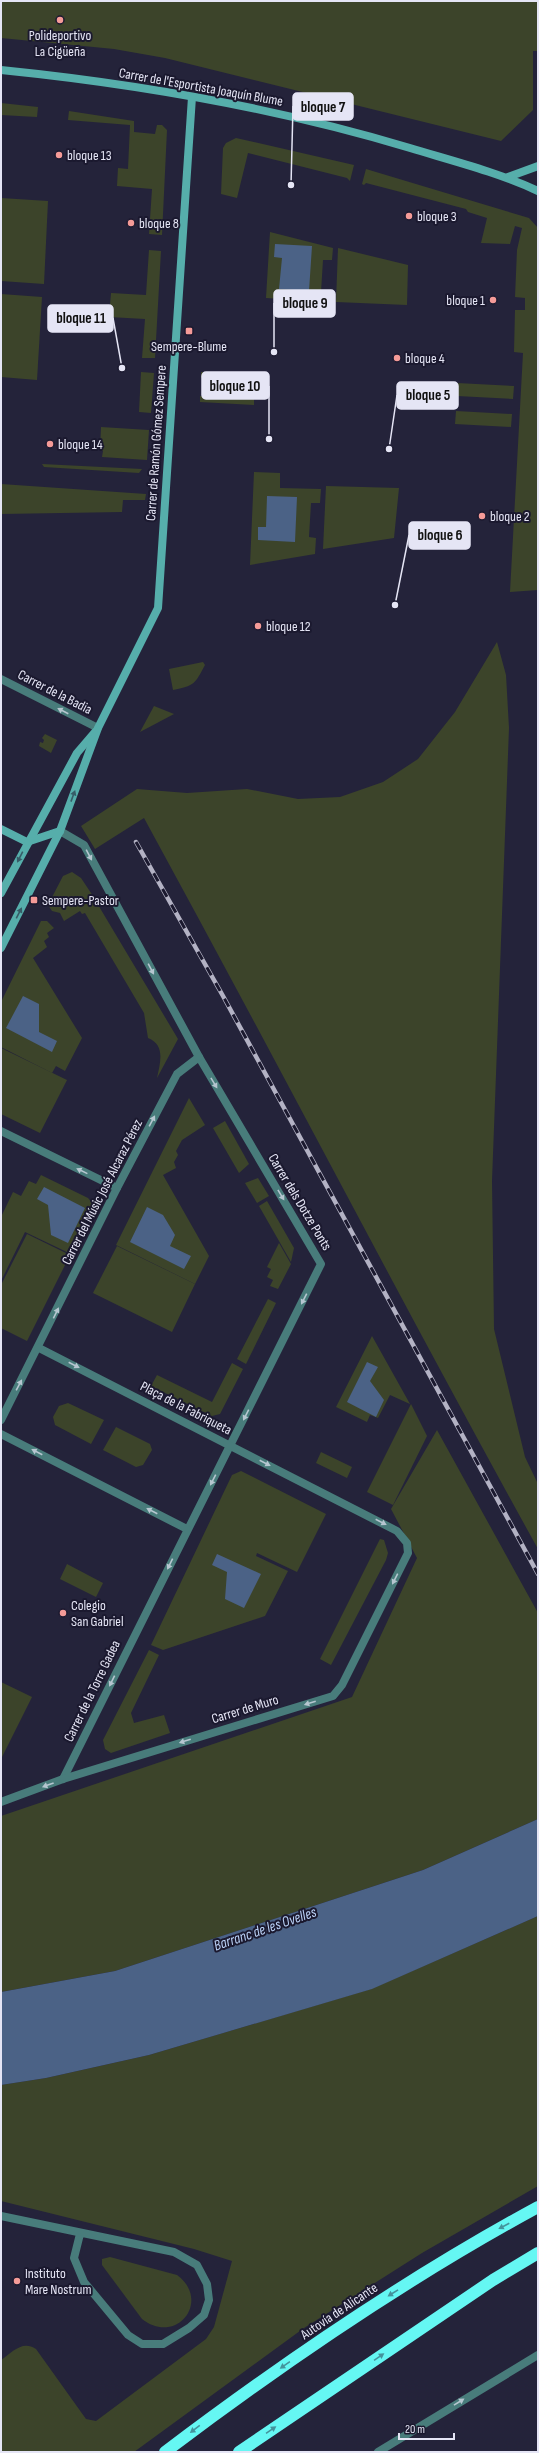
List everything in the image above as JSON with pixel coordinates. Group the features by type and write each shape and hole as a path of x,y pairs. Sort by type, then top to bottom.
{"highway":[{"name":"Autovía de Alicante","path":"165,2452 226,2406 348,2321 473,2242 538,2207"},
{"path":"239,2452 487,2284 538,2253"}],"street":[{"name":"Carrer de l'Esportista Joaquín Blume","path":"1,70 58,76 192,97 261,110 339,128 508,177 538,191"},
{"name":"Carrer de Ramón Gómez Sempere","path":"1,948 60,831 98,728 158,608 192,97"},
{"path":"508,177 538,166"},
{"name":"Carrer de la Badia","path":"1,679 98,728"},
{"name":"Carrer de Ramón Gómez Sempere","path":"1,893 27,842 77,753 98,728"},
{"path":"1,829 27,842 60,831"},
{"name":"Carrer dels Dotze Ponts","path":"60,831 84,845 199,1058 321,1264 231,1445"},
{"name":"Carrer del Músic José Alcaraz Pérez","path":"39,1348 117,1188 177,1074 199,1058"},
{"path":"1,1131 117,1188"},
{"path":"1,1420 39,1348"},
{"name":"Plaça de la Fabriqueta","path":"39,1348 231,1445 187,1529"},
{"path":"1,1434 187,1529"},
{"name":"Carrer de Muro","path":"1,1802 63,1779 333,1696 342,1685 408,1553 407,1543 397,1531 231,1445"},
{"name":"Carrer de la Torre Gadea","path":"63,1779 187,1529"},
{"path":"1,2216 80,2234 174,2252 197,2265 207,2284 209,2300 204,2315 189,2328 163,2344 142,2344 128,2335 84,2282 74,2258 80,2234"},
{"path":"378,2452 538,2355"}],"green space":[{"path":"1,1 538,1 538,51 533,51 533,110 501,141 165,58 114,49 1,38"},
{"path":"1,103 38,107 37,117 1,115"},
{"path":"69,111 134,121 134,132 155,134 157,125 162,125 167,130 162,235 149,234 152,189 117,186 118,168 128,169 130,125 68,120"},
{"path":"236,138 354,165 350,181 347,178 248,153 237,198 221,194 223,148 226,143"},
{"path":"366,169 529,218 538,228 538,590 510,592 523,353 514,352 515,310 525,310 525,298 515,297 517,250 522,228 515,226 510,244 481,243 487,218 468,212 466,209 366,183 364,185 362,184"},
{"path":"1,198 48,201 44,284 1,281"},
{"path":"270,232 333,248 332,260 323,260 321,292 330,293 329,302 266,298"},
{"path":"338,248 408,265 407,305 336,302"},
{"path":"149,250 161,251 155,358 142,358 145,319 109,317 111,293 146,295"},
{"path":"1,294 42,297 37,380 1,377"},
{"path":"141,372 154,373 151,413 139,412"},
{"path":"201,372 257,374 256,381 201,378"},
{"path":"457,383 514,386 513,399 457,396"},
{"path":"200,396 254,399 254,405 200,402"},
{"path":"456,411 512,414 511,427 455,424"},
{"path":"101,427 149,430 147,460 102,457 103,451 100,450"},
{"path":"42,464 142,469 139,473 44,467"},
{"path":"254,472 280,473 280,488 321,489 320,503 311,503 309,537 316,538 315,554 250,565"},
{"path":"1,484 146,494 145,500 123,500 122,512 1,514"},
{"path":"326,486 399,488 394,538 323,549"},
{"path":"497,642 506,675 509,728 492,1181 494,1329 525,1457 538,1484 538,1549 144,818 95,849 81,826 137,789 187,793 247,789 298,799 340,797 383,782 418,759 455,712"},
{"path":"203,662 205,665 193,683 173,690 169,669"},
{"path":"154,706 174,714 140,732"},
{"path":"45,734 57,740 51,753 39,746 40,742 43,743 44,740 42,738"},
{"path":"72,872 81,878 91,893 178,1039 157,1078 160,1050 154,1041 148,1038 144,1013 85,913 82,914 80,911 64,921 60,913 52,911 48,905 63,876"},
{"path":"41,921 47,921 54,928 47,933 49,937 44,941 47,947 33,958 82,1038 65,1071 56,1066 52,1073 1,1047 1,1002"},
{"path":"1,1048 67,1080 40,1133 1,1114"},
{"path":"189,1098 205,1125 182,1140 176,1151 178,1155 174,1162 176,1168 163,1175 209,1256 195,1284 116,1245"},
{"path":"225,1121 249,1164 239,1173 213,1128"},
{"path":"41,1175 88,1198 93,1204 93,1209 71,1254 25,1232 1,1281 1,1217 13,1192 21,1196 29,1181 36,1184"},
{"path":"258,1178 269,1196 257,1203 245,1183"},
{"path":"267,1201 294,1248 291,1262 259,1206"},
{"path":"27,1234 70,1255 27,1341 1,1328 1,1285"},
{"path":"279,1243 291,1264 278,1289 270,1286 273,1280 267,1277 271,1269 267,1267"},
{"path":"117,1246 195,1284 172,1332 93,1293"},
{"path":"268,1299 276,1303 246,1364 237,1359"},
{"path":"372,1336 410,1404 390,1395 378,1418 370,1415 367,1422 336,1407"},
{"path":"232,1363 243,1369 220,1414 212,1416 151,1386 157,1375 212,1402"},
{"path":"68,1403 104,1420 91,1444 55,1425 53,1417 59,1406"},
{"path":"411,1404 427,1436 393,1505 367,1492"},
{"path":"116,1427 150,1444 152,1450 143,1465 136,1467 103,1450"},
{"path":"437,1430 538,1613 538,1819 423,1870 115,1971 1,1992 1,1816 352,1697 417,1558 391,1509"},
{"path":"321,1452 352,1467 347,1478 316,1463"},
{"path":"241,1471 326,1514 297,1572 257,1553 256,1556 288,1571 265,1616 163,1650 151,1645 232,1475"},
{"path":"380,1539 384,1540 388,1553 386,1560 331,1665 320,1659"},
{"path":"67,1564 103,1583 96,1597 60,1579"},
{"path":"149,1650 159,1655 131,1713 134,1723 164,1715 170,1733 111,1753 105,1749 103,1740"},
{"path":"1,1682 32,1697 1,1759"},
{"path":"538,1916 538,2186 422,2253 304,2328 134,2452 1,2452 1,2360 22,2346 36,2349 86,2419 96,2421 206,2339 214,2327 232,2261 194,2249 1,2201 1,2085 46,2078 149,2055 371,1989"},
{"path":"110,2257 177,2275 187,2285 191,2297 190,2307 185,2317 177,2324 167,2327 155,2326 142,2319 102,2265 102,2259"}],"water":[{"path":"275,244 312,246 309,291 279,289 282,258 274,257"},
{"path":"267,496 297,497 295,542 258,540 258,527 266,527"},
{"path":"23,996 39,1004 39,1032 57,1041 52,1052 6,1028"},
{"path":"44,1187 85,1208 68,1243 51,1235 48,1205 37,1199"},
{"path":"147,1207 163,1215 175,1235 170,1246 191,1256 184,1269 130,1242"},
{"path":"367,1362 378,1367 370,1381 384,1400 376,1417 347,1402"},
{"path":"217,1554 261,1574 244,1608 225,1599 227,1572 212,1565"},
{"name":"Barranc de les Ovelles","path":"538,1819 538,1916 372,1989 149,2055 46,2078 1,2085 1,1992 115,1971 423,1870"}],"railway":[{"path":"136,842 223,996 538,1574"}],"place":[{"name":"Polideportivo La Cigüeña","path":"60,20"},
{"name":"bloque 13","path":"59,155"},
{"name":"bloque 7","path":"291,185"},
{"name":"bloque 3","path":"409,216"},
{"name":"bloque 8","path":"131,223"},
{"name":"bloque 1","path":"493,300"},
{"name":"Sempere-Blume","path":"189,331"},
{"name":"bloque 9","path":"274,352"},
{"name":"bloque 4","path":"397,358"},
{"name":"bloque 11","path":"122,368"},
{"name":"bloque 10","path":"269,439"},
{"name":"bloque 14","path":"50,444"},
{"name":"bloque 5","path":"389,449"},
{"name":"bloque 2","path":"482,516"},
{"name":"bloque 6","path":"395,605"},
{"name":"bloque 12","path":"258,626"},
{"name":"Sempere-Pastor","path":"34,900"},
{"name":"Colegio San Gabriel","path":"63,1613"},
{"name":"Instituto Mare Nostrum","path":"17,2281"}]}
